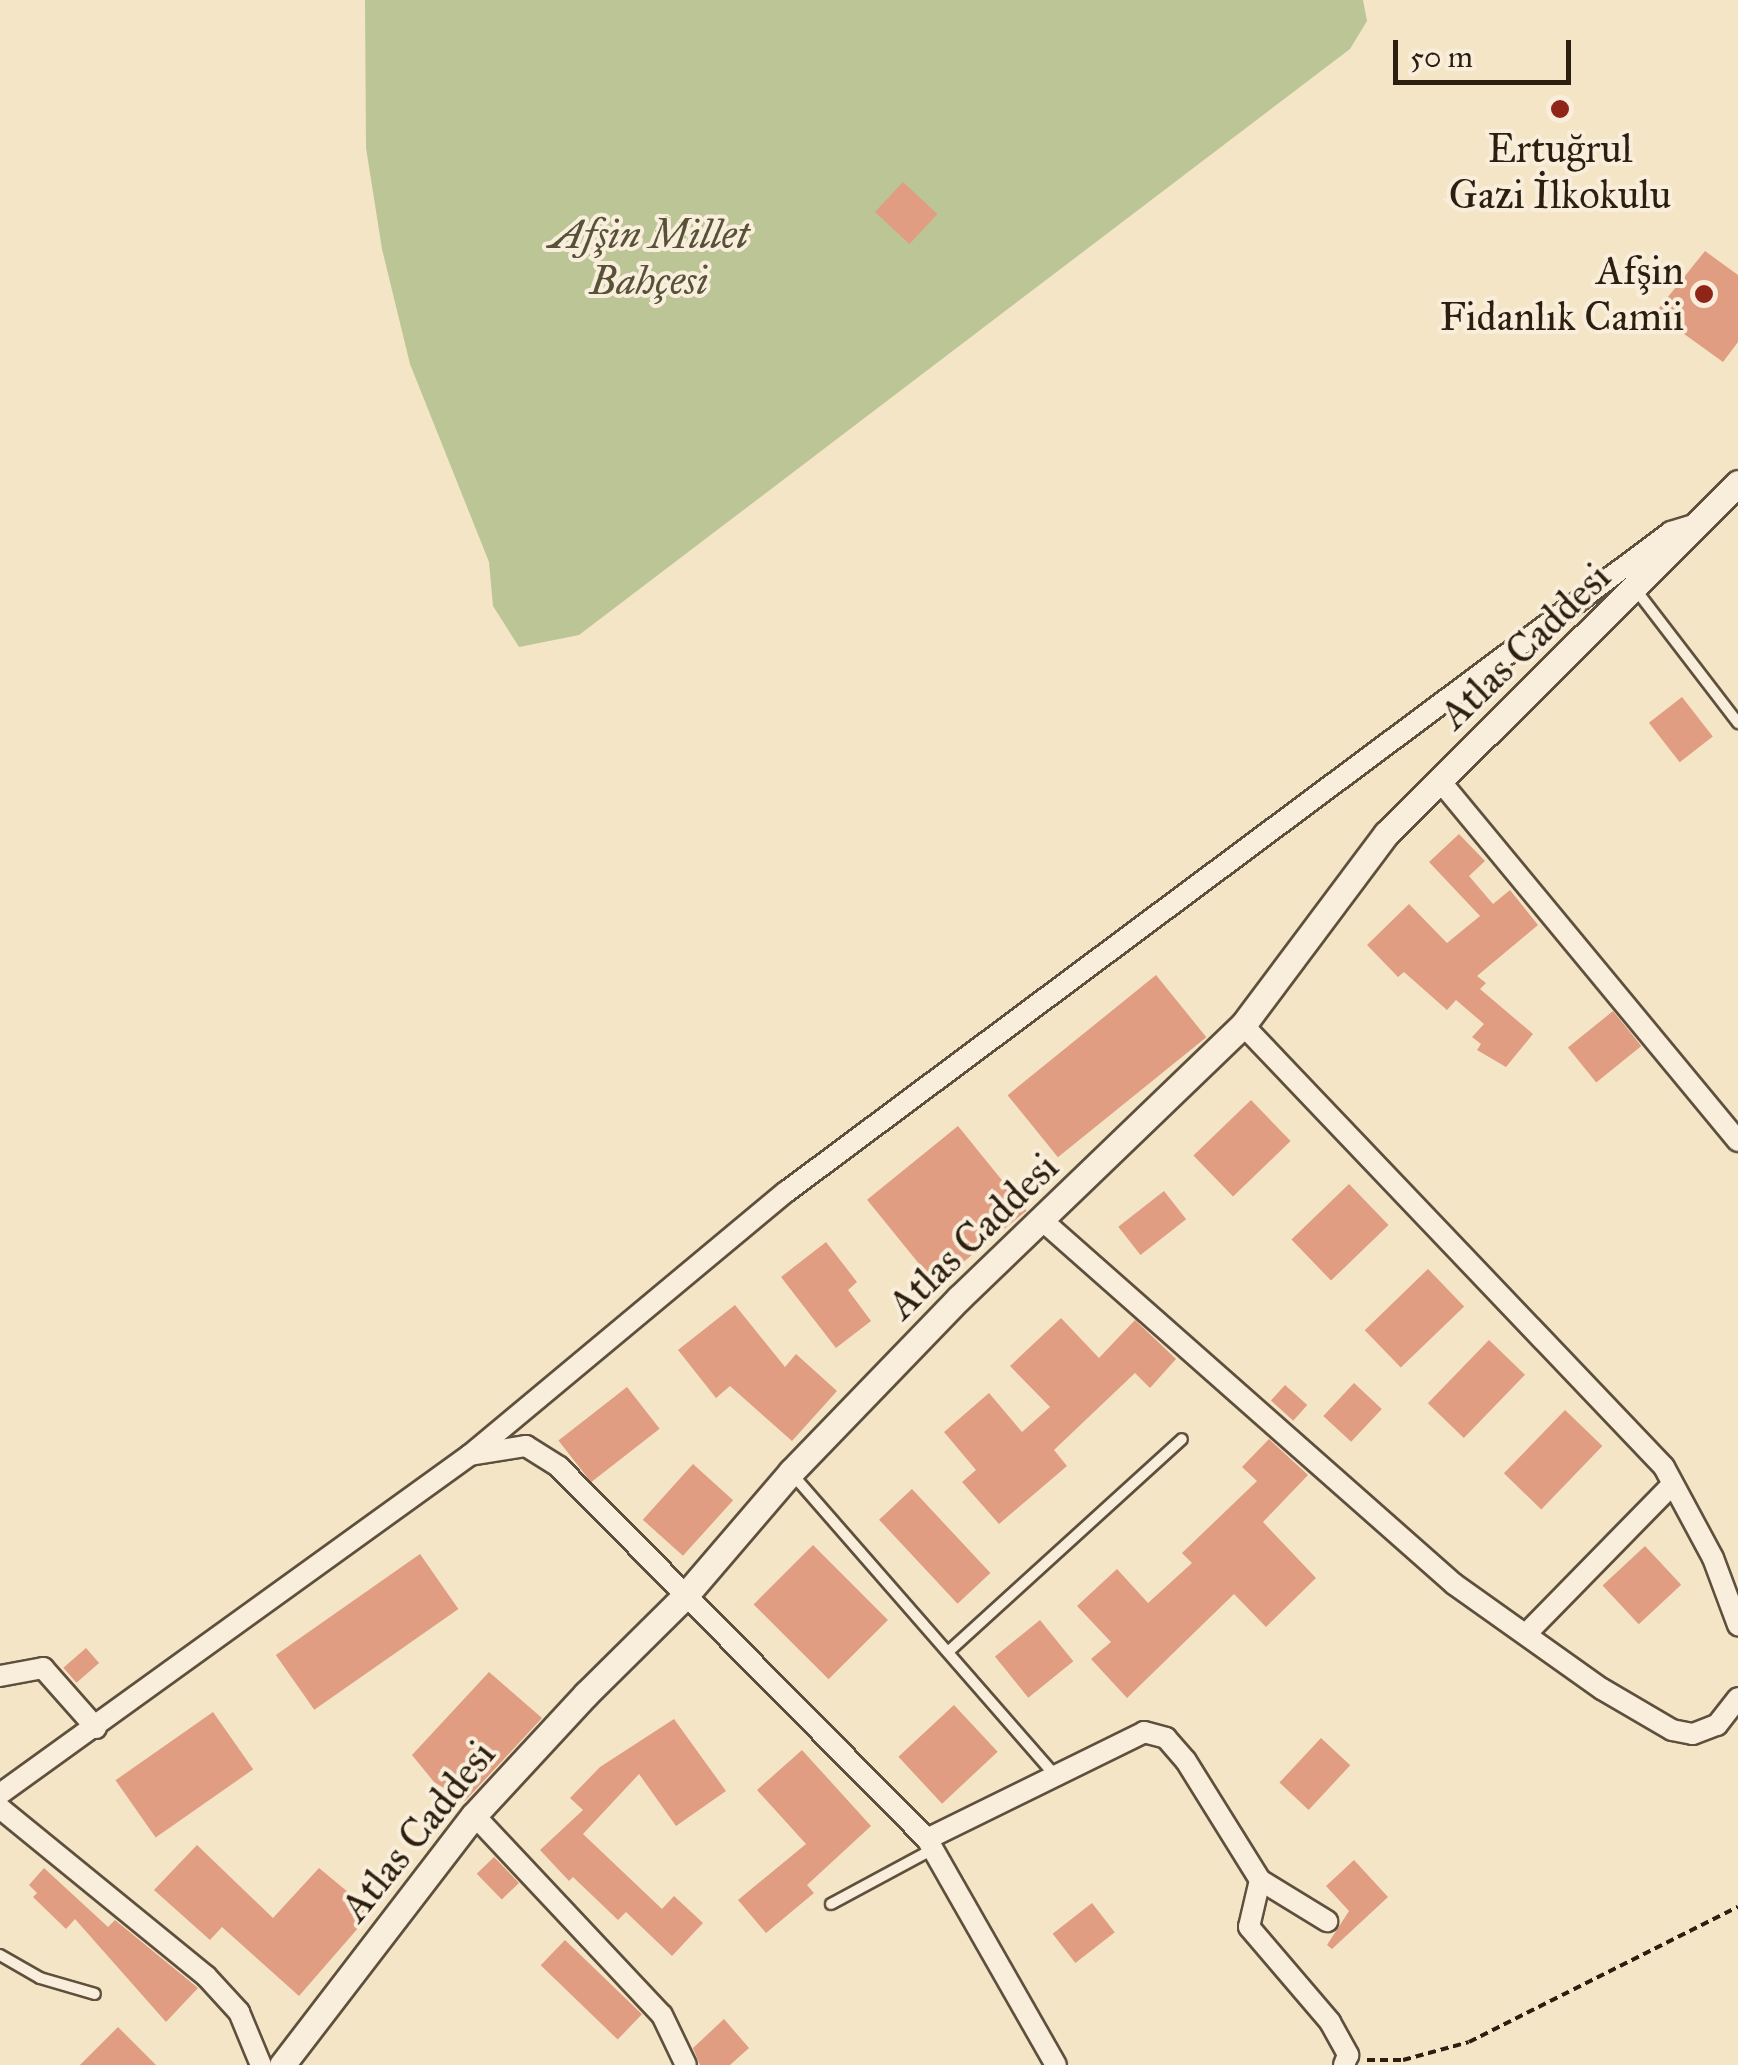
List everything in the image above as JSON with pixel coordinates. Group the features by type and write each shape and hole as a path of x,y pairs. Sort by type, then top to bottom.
{"street":[{"name":"Atlas Caddesi","path":"282,2065 474,1815 684,1597 791,1472 1242,1025 1386,834 1636,590 1738,483"},
{"path":"0,1794 470,1455 786,1192 1658,541 1698,524"},
{"path":"1441,782 1738,1141"},
{"path":"1242,1025 1616,1411 1673,1484 1713,1558 1738,1624"},
{"path":"1042,1220 1454,1584 1528,1632 1602,1689 1672,1730 1693,1734 1717,1724 1738,1698"},
{"path":"470,1455 526,1446 559,1467 930,1844 1056,2065"},
{"path":"1528,1632 1673,1484"},
{"path":"0,1676 42,1668 96,1728"},
{"path":"930,1844 1052,1772 1144,1732 1166,1738 1260,1880 1327,1921"},
{"path":"0,1808 206,1976 239,2012 261,2065"},
{"path":"474,1815 662,2015 686,2065"},
{"path":"1260,1880 1250,1927 1330,2022 1346,2060"}],"lane":[{"path":"1636,590 1738,723"},
{"path":"948,1652 1182,1440"},
{"path":"791,1472 1052,1772"},
{"path":"830,1904 930,1844"},
{"path":"0,1955 40,1978 95,1994"}],"path":[{"path":"1346,2060 1403,2060 1468,2042 1738,1907"}],"green space":[{"name":"Afşin Millet Bahçesi","path":"365,0 1363,0 1367,21 1350,49 579,635 519,647 493,606 489,562 410,364 382,249 366,148"}],"building":[{"path":"903,182 937,214 909,244 875,212"},
{"name":"Afşin Fidanlık Camii","path":"1705,251 1738,275 1738,342 1723,362 1655,313"},
{"path":"1682,697 1713,736 1680,762 1649,723"},
{"path":"1459,834 1485,861 1469,876 1493,904 1510,890 1538,925 1477,976 1486,983 1480,989 1533,1034 1506,1067 1477,1050 1481,1044 1472,1037 1484,1024 1456,1000 1447,1010 1404,972 1398,977 1367,945 1409,904 1447,943 1480,916 1429,862"},
{"path":"1156,975 1206,1037 1058,1157 1008,1095"},
{"path":"1613,1011 1641,1046 1596,1082 1568,1048"},
{"path":"1251,1100 1291,1141 1233,1197 1193,1156"},
{"path":"958,1126 1027,1211 936,1284 867,1200"},
{"path":"1349,1184 1389,1225 1331,1281 1291,1240"},
{"path":"1164,1191 1186,1219 1140,1255 1118,1227"},
{"path":"826,1242 857,1282 848,1290 871,1321 836,1348 781,1277"},
{"path":"1428,1269 1464,1306 1401,1368 1365,1330"},
{"path":"735,1305 785,1367 796,1354 837,1391 792,1441 730,1386 716,1398 678,1350"},
{"path":"1061,1318 1099,1358 1135,1320 1176,1359 1150,1388 1135,1373 1054,1450 1067,1466 999,1524 962,1482 976,1470 944,1432 989,1393 1022,1432 1050,1407 1010,1366"},
{"path":"1489,1340 1525,1375 1464,1438 1428,1403"},
{"path":"1354,1383 1382,1409 1351,1442 1323,1416"},
{"path":"1285,1385 1307,1405 1293,1421 1271,1401"},
{"path":"627,1387 660,1429 591,1482 558,1441"},
{"path":"1565,1410 1602,1446 1541,1509 1504,1473"},
{"path":"1269,1439 1308,1475 1263,1522 1316,1578 1266,1627 1234,1594 1127,1698 1091,1659 1111,1642 1077,1606 1117,1569 1148,1603 1192,1563 1182,1553 1257,1481 1242,1467"},
{"path":"693,1464 733,1500 683,1556 643,1520"},
{"path":"912,1489 990,1573 958,1604 879,1520"},
{"path":"813,1545 888,1620 829,1679 754,1604"},
{"path":"1645,1546 1681,1585 1639,1624 1603,1586"},
{"path":"420,1554 458,1609 314,1710 276,1655"},
{"path":"1040,1620 1073,1661 1028,1698 995,1657"},
{"path":"86,1648 99,1663 76,1683 63,1668"},
{"path":"489,1672 542,1718 465,1801 434,1782 412,1755"},
{"path":"954,1705 998,1752 942,1804 898,1757"},
{"path":"213,1712 253,1769 156,1838 116,1780"},
{"path":"674,1719 726,1791 676,1826 639,1774 583,1834 662,1909 674,1896 703,1923 672,1956 626,1912 618,1920 573,1877 569,1881 540,1850 583,1810 570,1798 600,1767"},
{"path":"1321,1738 1350,1765 1309,1810 1279,1783"},
{"path":"802,1750 871,1826 807,1885 814,1893 766,1933 738,1900 806,1844 757,1790"},
{"path":"197,1845 273,1918 319,1868 372,1912 299,1996 222,1927 210,1940 154,1890"},
{"path":"494,1857 519,1883 502,1900 477,1874"},
{"path":"1354,1860 1388,1897 1332,1949 1327,1945 1349,1911 1326,1886"},
{"path":"44,1868 108,1927 115,1920 198,1988 166,2022 75,1919 66,1929 33,1897 37,1893 29,1885"},
{"path":"1092,1903 1115,1932 1075,1963 1053,1934"},
{"path":"565,1940 642,2014 618,2040 541,1965"},
{"path":"724,2019 749,2048 730,2065 700,2065 693,2048"},
{"path":"118,2027 156,2065 80,2065"}],"place":[{"name":"Ertuğrul Gazi İlkokulu","path":"1560,109"},
{"name":"Afşin Fidanlık Camii","path":"1704,294"}]}
